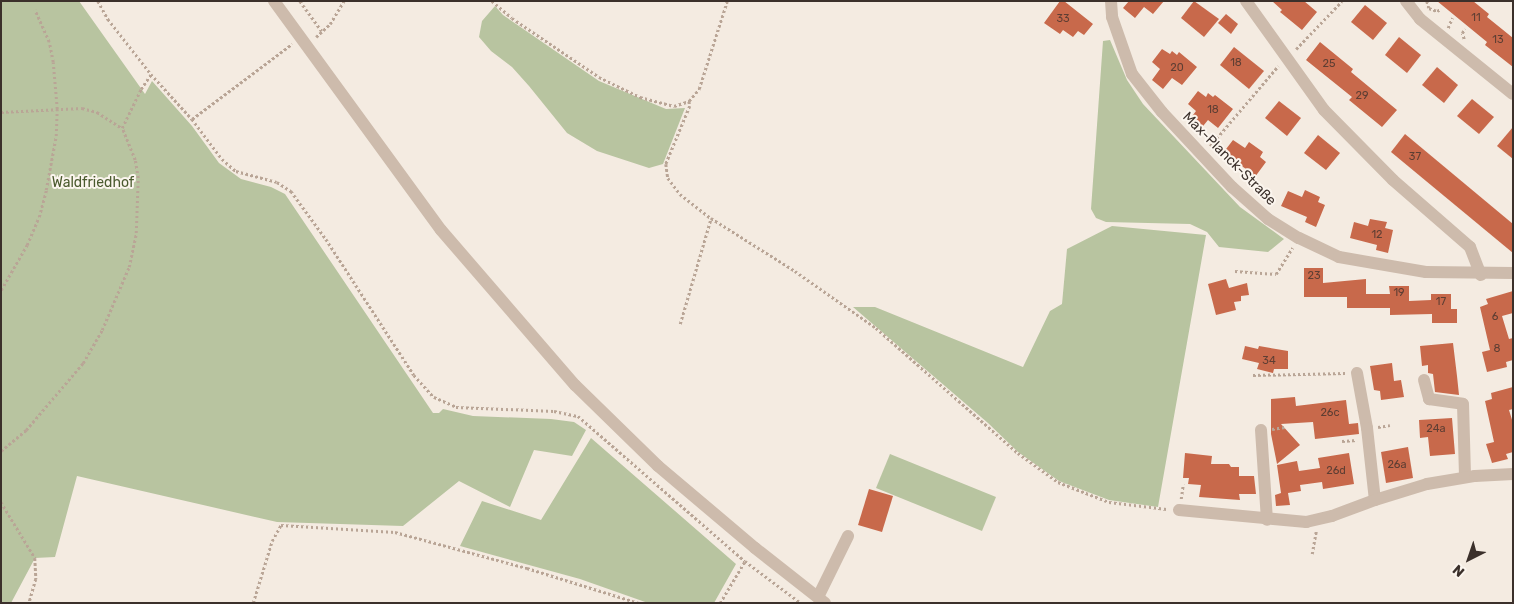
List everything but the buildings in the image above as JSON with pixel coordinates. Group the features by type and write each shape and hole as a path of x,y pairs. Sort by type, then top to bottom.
{"street":[{"path":"274,1 441,230 574,385 658,466 755,548 822,600 848,536"},
{"name":"Max-Planck-Straße","path":"1111,1 1112,17 1132,74 1162,112 1232,187 1268,219 1299,238 1339,257 1426,272 1481,275 1513,274"},
{"path":"1246,1 1324,110 1394,180 1470,247 1481,275"},
{"path":"1406,1 1420,20 1513,94"},
{"path":"1357,373 1367,428 1375,500"},
{"path":"1424,380 1429,399 1463,404 1465,477"},
{"path":"1261,430 1267,520"},
{"path":"1179,510 1267,520 1306,522 1427,484 1465,477 1513,474"}],"path":[{"path":"98,1 108,19 151,74 192,119 222,158 236,171 278,182 291,191 326,239 414,375 434,397 456,407 554,411 578,416 745,561 801,603"},
{"path":"300,1 322,31"},
{"path":"192,119 300,38 316,37 330,24 344,1"},
{"path":"492,1 512,18 599,77 640,97 668,105 681,105 689,101 702,82 727,1"},
{"path":"1203,155 1286,58 1342,1"},
{"path":"1427,1 1429,8 1437,11 1441,9"},
{"path":"1,290 27,245 39,217 52,160 57,109 52,55 35,10"},
{"path":"122,128 141,88 151,74"},
{"path":"689,101 690,106 666,164 668,178 680,194 711,218 795,271 876,328 1018,453 1058,482 1109,502 1179,510"},
{"path":"1,112 82,108 97,112 122,128 135,160 138,178 136,234 129,267 102,330 83,363 26,430 1,451"},
{"path":"680,324 711,218"},
{"path":"1235,271 1276,274 1299,238"},
{"path":"1253,375 1357,373"},
{"path":"1,502 35,558 36,579 29,603"},
{"path":"1312,554 1318,519"},
{"path":"253,603 272,541 281,525 395,532 527,568 639,603"},
{"path":"720,603 755,548"}],"green space":[{"name":"Waldfriedhof","path":"1,1 79,1 145,94 152,81 192,126 219,163 241,179 271,187 285,194 433,413 439,413 443,409 473,416 551,419 574,422 586,430 572,456 534,450 510,507 459,481 403,526 277,522 77,476 55,557 35,558 11,603 1,603"},
{"path":"495,6 503,15 599,81 666,109 685,108 663,164 649,168 597,151 567,133 512,67 491,51 479,37 482,21"},
{"path":"1110,40 1127,80 1143,104 1240,207 1284,239 1268,252 1219,247 1207,232 1190,224 1106,222 1096,218 1091,209 1103,41"},
{"path":"1112,226 1206,235 1158,507 1109,500 1059,481 1018,452 988,423 853,307 875,307 1023,367 1050,311 1062,304 1067,249"},
{"path":"591,438 736,564 714,603 648,603 580,579 460,546 482,501 541,520"},
{"path":"890,454 996,497 982,531 876,488"}]}
